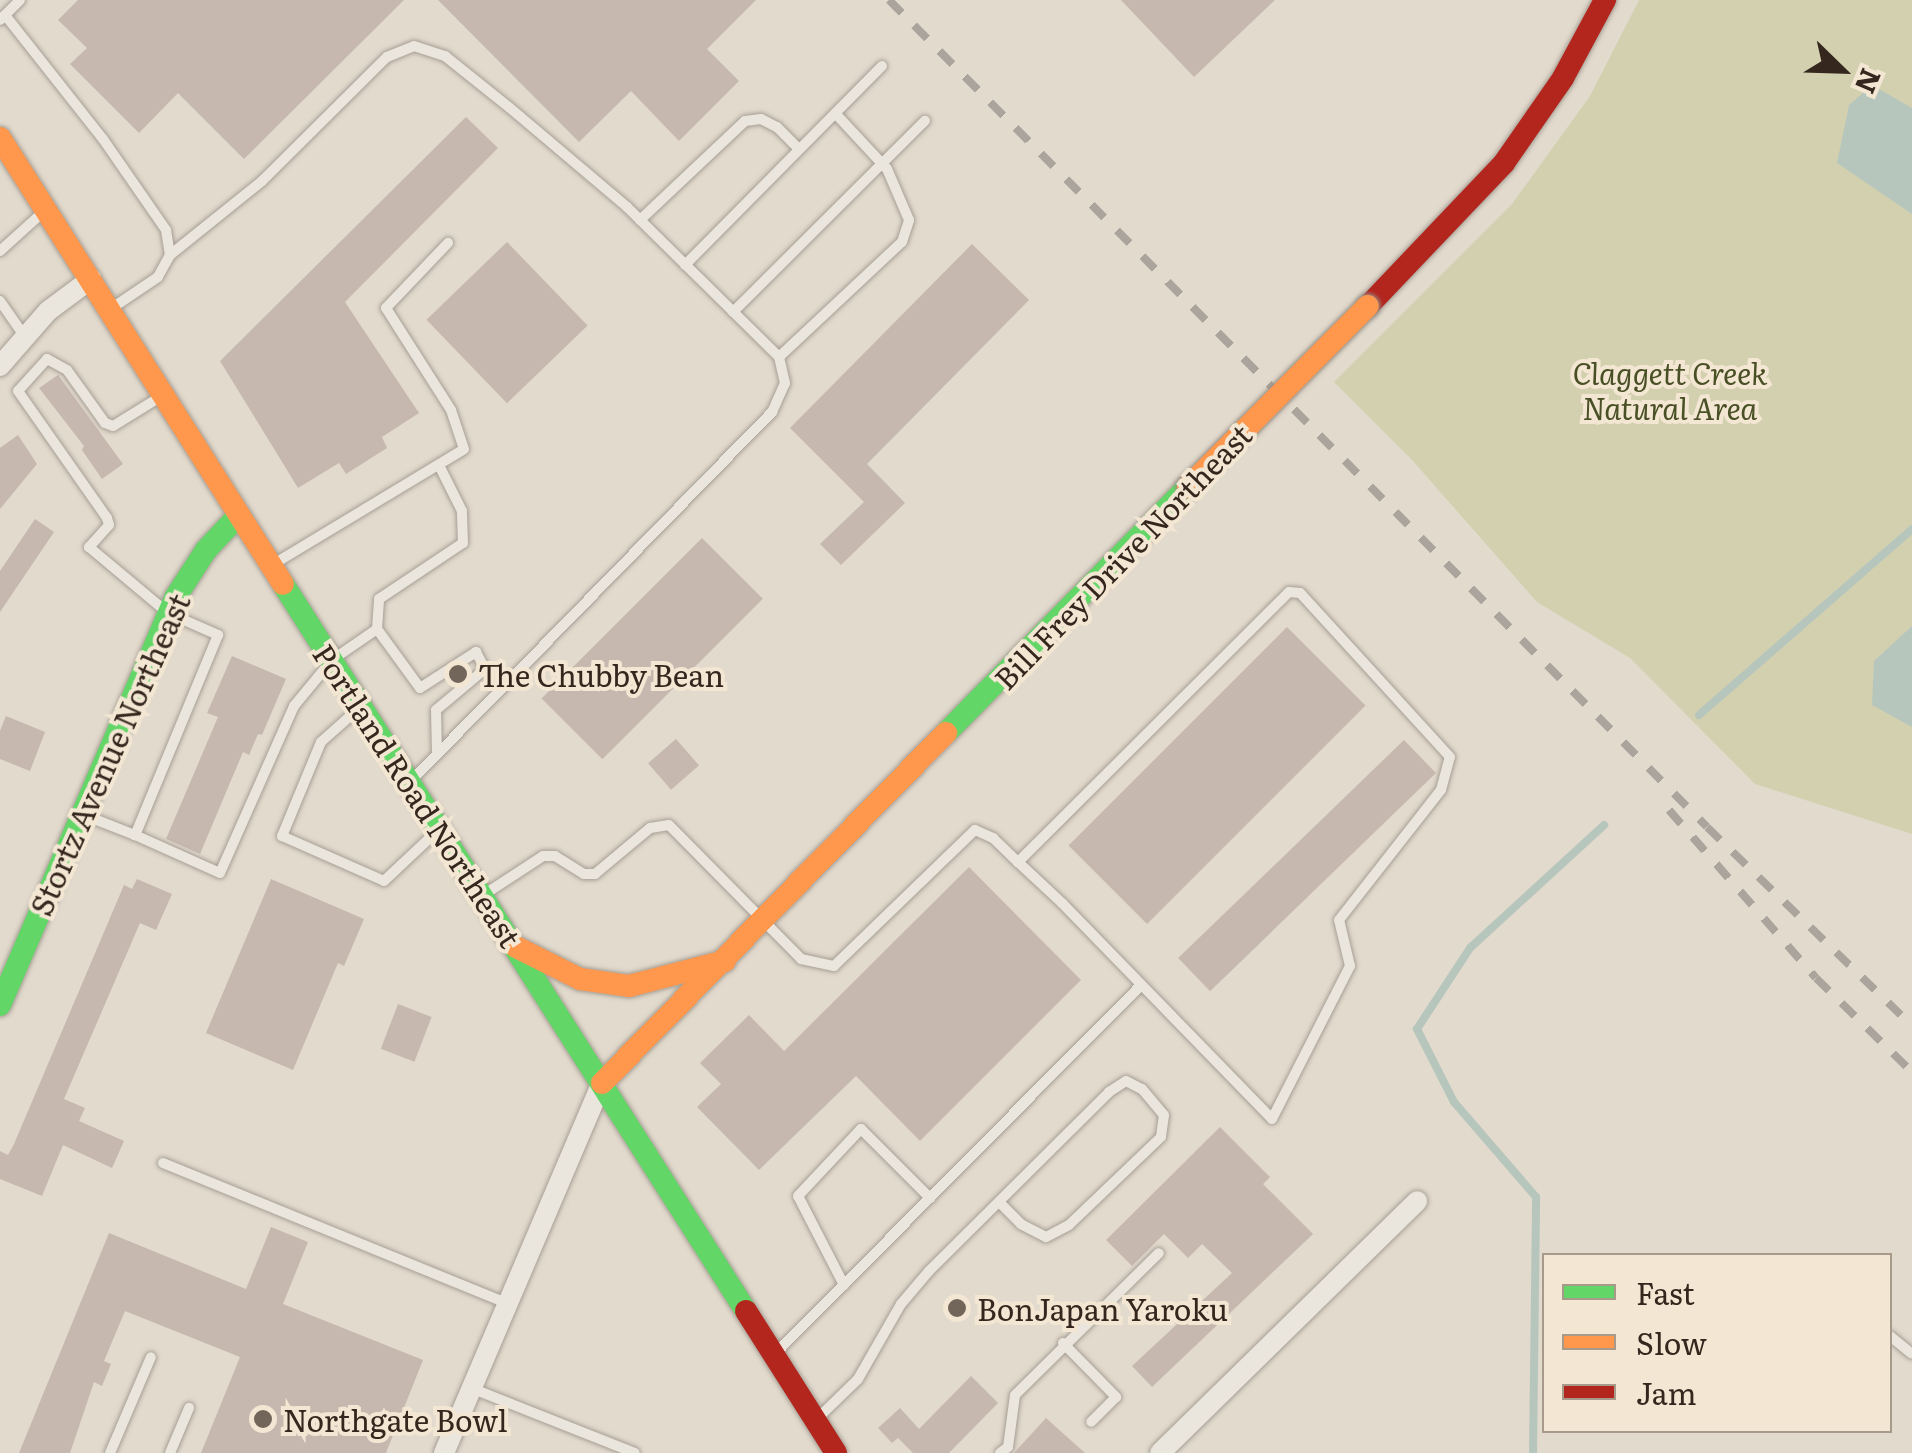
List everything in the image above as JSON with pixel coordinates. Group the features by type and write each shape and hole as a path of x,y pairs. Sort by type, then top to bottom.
{"street":[{"name":"Bill Frey Drive Northeast","path":"602,1084 1504,163 1563,78 1605,0"},
{"name":"Portland Road Northeast","path":"0,138 836,1453"},
{"path":"5,361 48,312 91,280"},
{"name":"Stortz Avenue Northeast","path":"0,1005 168,613 206,550 240,515"},
{"path":"514,946 580,978 629,986 725,960"},
{"path":"444,1453 602,1084"},
{"path":"1160,1453 1417,1201"}],"lane":[{"path":"20,0 3,18 103,139 166,230 170,255"},
{"path":"110,310 158,276 170,255 262,181 388,56 414,46 445,56 640,220 779,357 785,383 772,412 410,782"},
{"path":"685,265 882,66"},
{"path":"779,357 902,242 909,220 900,192 882,163 835,113"},
{"path":"640,220 746,122 761,119 776,127 800,150"},
{"path":"734,312 926,120"},
{"path":"0,250 46,210"},
{"path":"272,565 464,449 452,410 386,308 448,242"},
{"path":"0,301 25,337"},
{"path":"134,835 218,635 168,613 90,547 109,525 107,518 19,396 24,381 47,359 56,360 105,423 112,426 162,396"},
{"path":"5,361 24,381"},
{"path":"437,754 436,710 486,669 476,652 420,688 376,629 380,599 463,543 462,510 439,465"},
{"path":"482,896 543,856 567,860 584,874 595,874 658,823 681,834 762,924 801,958 834,966 975,830 993,838 1018,862 1272,1119 1350,966 1339,920 1442,790 1450,757 1300,593 1289,592 1018,862"},
{"path":"82,814 220,874 294,706 332,660 376,629"},
{"path":"361,706 321,742 282,836 384,880 440,829"},
{"path":"774,1355 1141,984"},
{"path":"816,1420 858,1379 901,1304 920,1282 999,1202 1109,1092 1126,1081 1142,1090 1164,1115 1161,1137 1069,1225 1046,1237 1021,1224 999,1202"},
{"path":"844,1285 798,1196 861,1130 930,1198"},
{"path":"163,1163 506,1303"},
{"path":"1007,1451 1015,1395 1063,1343 1159,1253"},
{"path":"1892,1338 1912,1354"},
{"path":"1063,1343 1116,1398 1090,1422"},
{"path":"110,1453 151,1356"},
{"path":"471,1388 635,1453"},
{"path":"170,1453 189,1408"}],"green space":[{"name":"Claggett Creek Natural Area","path":"1639,0 1912,0 1912,834 1755,784 1630,658 1537,602 1412,460 1334,382 1512,204 1590,96"}],"shaded area":[{"path":"1872,85 1912,108 1912,214 1837,163 1849,105"},
{"path":"1912,626 1912,727 1872,705 1874,661"}],"building":[{"path":"78,0 404,0 244,159 178,93 139,133 70,64 87,48 58,20"},
{"path":"438,0 756,0 707,49 739,81 679,141 631,91 579,142"},
{"path":"1121,0 1275,0 1194,77"},
{"path":"466,117 498,148 345,302 419,413 382,437 387,448 346,474 339,463 298,488 220,361"},
{"path":"507,242 588,325 507,403 426,320"},
{"path":"972,244 1029,300 867,464 905,503 841,565 820,544 864,502 790,428"},
{"path":"58,375 123,464 102,479 82,450 84,446 39,388"},
{"path":"18,435 37,464 0,509 0,448"},
{"path":"35,519 54,532 0,612 0,571"},
{"path":"702,538 763,599 602,759 541,699"},
{"path":"1287,627 1365,705 1147,924 1069,845"},
{"path":"232,656 286,679 262,735 258,734 249,755 243,752 200,854 166,839 218,717 207,713"},
{"path":"6,716 45,732 30,771 0,759 0,731"},
{"path":"676,739 699,765 671,790 648,763"},
{"path":"1404,740 1436,773 1210,991 1178,958"},
{"path":"969,867 1081,980 920,1141 856,1076 759,1170 697,1107 721,1084 700,1063 749,1015 784,1051"},
{"path":"137,879 172,894 156,930 140,923 64,1099 85,1108 79,1121 124,1141 112,1168 63,1145 42,1196 0,1179 0,1151 8,1155 14,1144 124,885 132,889"},
{"path":"271,879 364,919 344,966 338,963 293,1070 206,1033"},
{"path":"398,1004 432,1017 414,1062 381,1049"},
{"path":"1220,1127 1270,1177 1263,1184 1313,1234 1152,1387 1132,1366 1232,1273 1202,1244 1188,1258 1164,1234 1132,1266 1106,1240"},
{"path":"271,1227 308,1242 283,1304 423,1360 386,1453 201,1453 240,1357 125,1311 104,1361 111,1364 102,1386 94,1382 70,1453 19,1453 109,1233 246,1289"},
{"path":"971,1376 998,1403 949,1453 913,1453 898,1438 892,1443 878,1428 900,1408 919,1429"},
{"path":"1046,1418 1085,1453 1014,1453"}],"waterway":[{"path":"1699,715 1912,529"},
{"path":"1533,1453 1536,1197 1454,1102 1417,1029 1470,948 1604,825"}],"railway":[{"path":"889,0 1707,827 1912,1026"},
{"path":"1669,810 1816,978 1912,1072"}],"traffic: fast":[{"path":"946,733 1188,487"},
{"path":"0,1005 175,598 206,550 239,515"},
{"path":"283,584 746,1311"}],"traffic: slow":[{"path":"0,138 283,584"},
{"path":"1188,487 1368,306"},
{"path":"602,1083 946,733"},
{"path":"516,947 580,979 629,986 725,961"}],"traffic: jam":[{"path":"1368,306 1504,163 1563,78 1605,0"},
{"path":"746,1311 836,1453"}],"place":[{"name":"The Chubby Bean","path":"458,674"},
{"name":"BonJapan Yaroku","path":"957,1308"},
{"name":"Northgate Bowl","path":"263,1419"}]}
